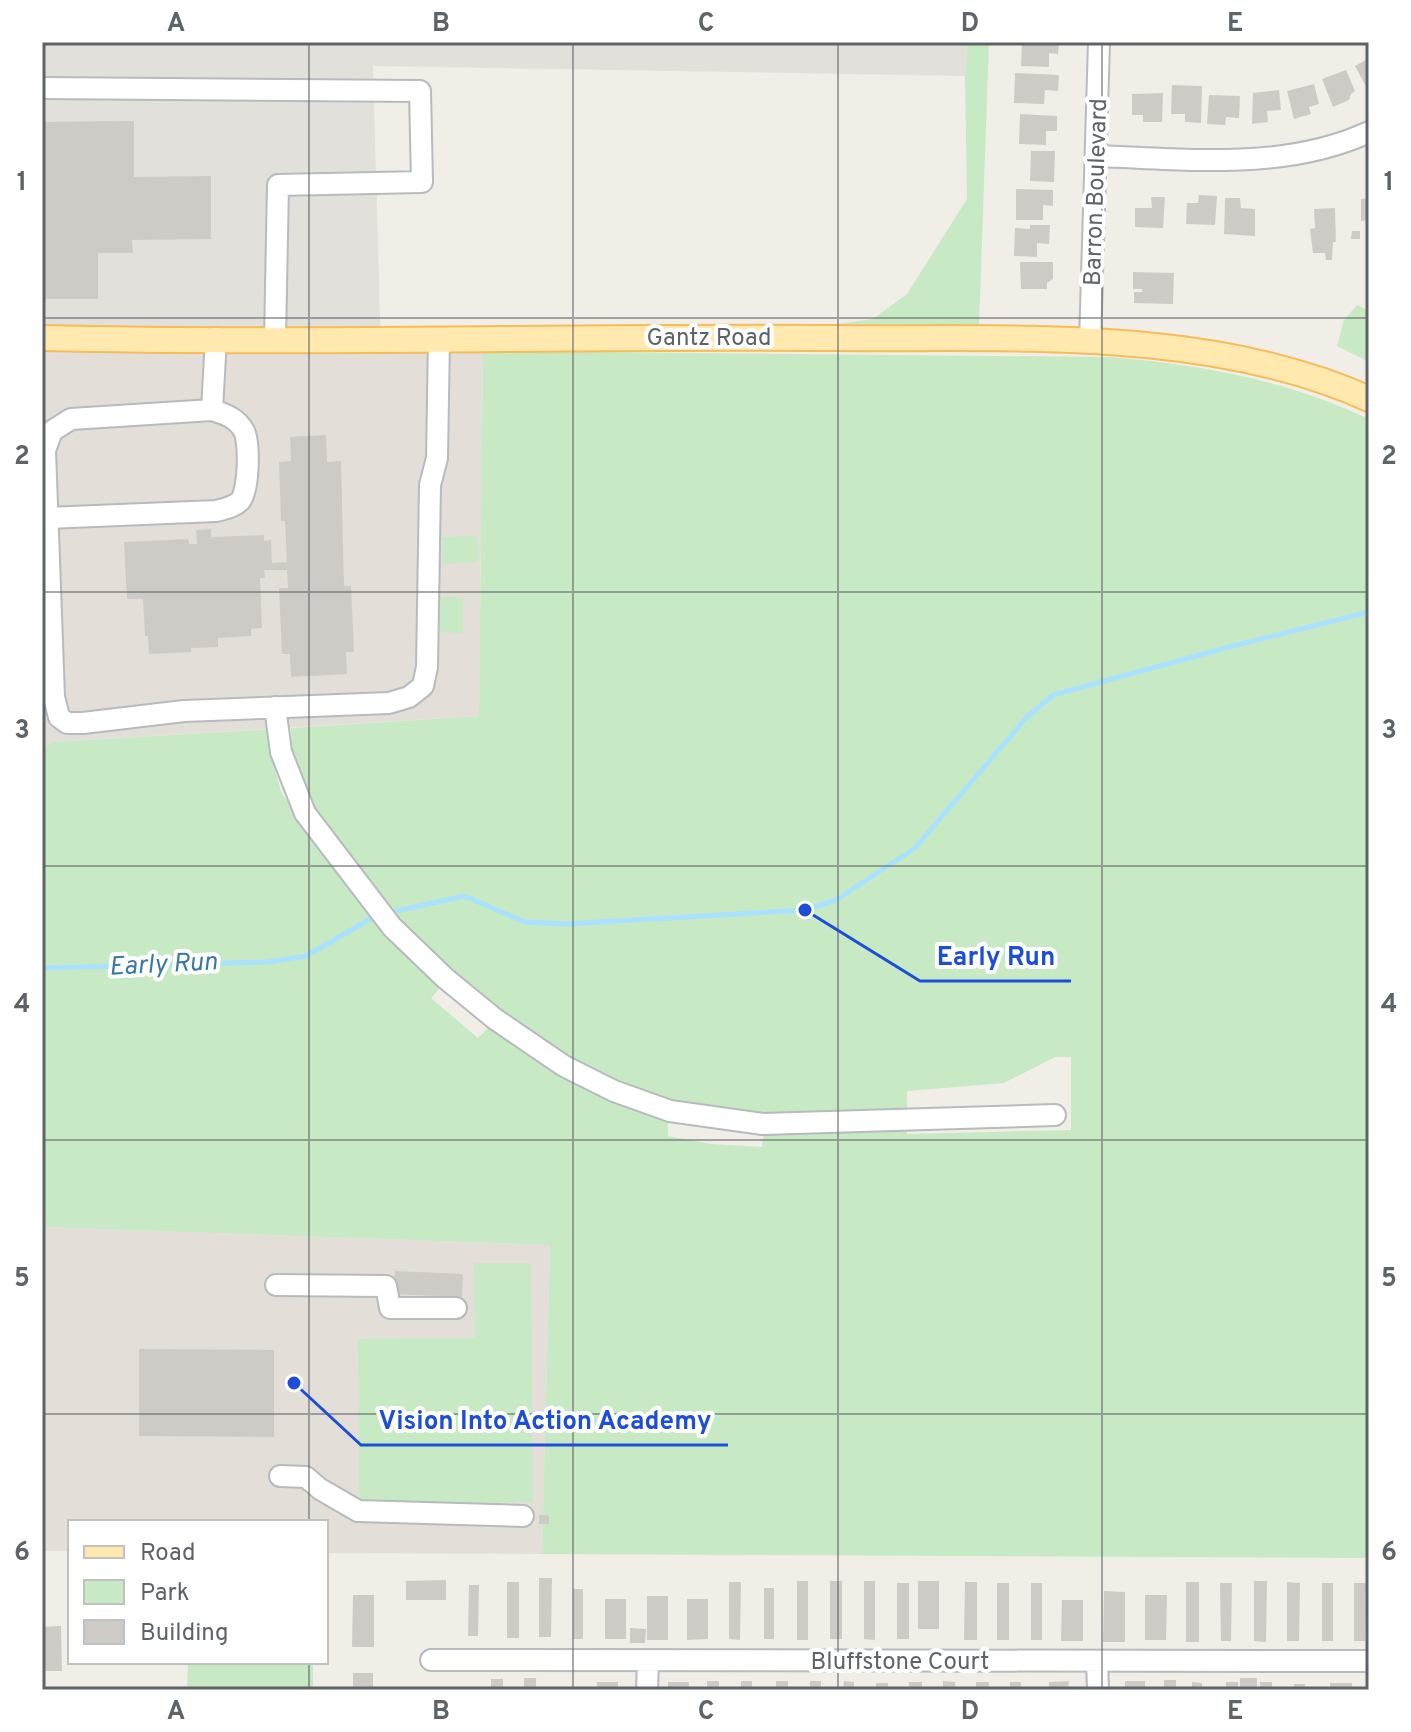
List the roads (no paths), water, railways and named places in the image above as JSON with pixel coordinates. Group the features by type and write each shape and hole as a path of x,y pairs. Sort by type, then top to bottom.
{"main road":[{"name":"Gantz Road","path":"42,338 275,340 609,336 1009,340 1149,345 1251,361 1369,399"}],"street":[{"name":"Barron Boulevard","path":"1090,343 1099,42"},
{"path":"42,88 420,91 422,182 278,185 275,340"},
{"path":"1097,156 1235,160 1281,157 1322,149 1369,132"},
{"path":"212,410 216,338"},
{"path":"47,518 216,511 230,507 241,500 246,489 247,444 244,431 231,416 212,410 71,419 52,431 45,450 47,518 54,697 51,721 83,723 184,711 389,703 409,697 423,686 427,667 430,485 437,458 439,338"},
{"path":"275,707 281,752 305,813 392,927 445,978 495,1019 564,1066 614,1091 670,1111 763,1124 1055,1115"},
{"path":"276,1285 386,1286 390,1308 456,1308"},
{"path":"280,1476 306,1477 358,1511 523,1516"},
{"name":"Bluffstone Court","path":"431,1660 1369,1661"},
{"path":"647,1690 648,1661"},
{"path":"1097,1661 1098,1690"}],"waterway":[{"name":"Early Run","path":"387,913 464,896 525,922 565,924 805,910 836,900 915,848 1026,718 1053,695 1369,612"},
{"name":"Early Run","path":"42,968 268,962 306,956 377,915"}],"place":[{"name":"Early Run","path":"805,910"},
{"name":"Vision Into Action Academy","path":"294,1383"}]}
